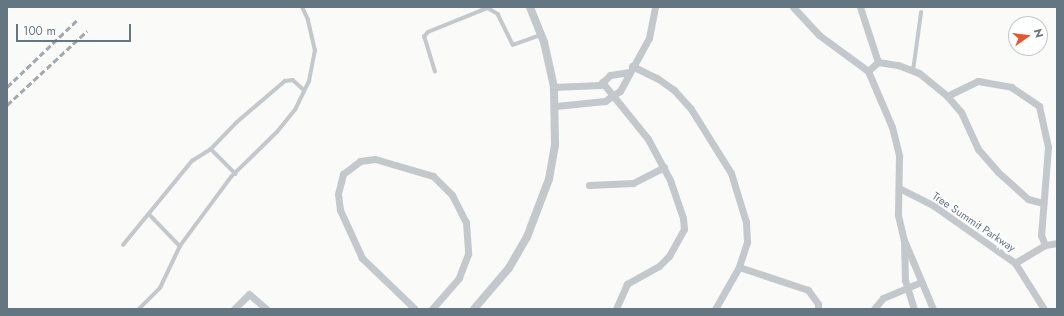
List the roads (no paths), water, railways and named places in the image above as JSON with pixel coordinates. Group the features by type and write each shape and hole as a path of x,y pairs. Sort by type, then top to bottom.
{"street":[{"path":"474,309 509,268 527,237 549,179 555,145 556,106 554,87 550,64 530,7"},
{"path":"556,106 589,104 613,97 620,91 630,69 649,38 654,22 655,7"},
{"path":"793,7 819,35 868,71 892,127 899,156 898,215 904,240 933,309"},
{"path":"860,7 878,62"},
{"path":"868,71 878,62"},
{"path":"878,62 898,65 913,71 947,96 961,112 978,149 998,172 1028,199 1043,203"},
{"path":"554,87 586,87 602,82 610,75 630,69 657,78 674,90 691,109 731,173 746,222 747,242 739,267 715,309"},
{"path":"947,96 978,81 1011,87 1039,106 1048,147 1040,235 1045,245"},
{"path":"602,82 648,139 664,168 683,218 684,229 669,256 659,266 627,284 616,309"},
{"path":"415,309 362,258 340,210 338,194 344,174 360,161 374,159 434,176 452,195 466,222 468,254 459,278 432,309"},
{"path":"589,185 633,182 664,168"},
{"name":"Tree Summit Parkway","path":"899,188 934,206 1015,263 1044,309"},
{"path":"904,240 903,260 907,286 914,309"},
{"name":"Tree Summit Parkway","path":"1015,263 1045,245 1057,243"},
{"path":"739,267 808,290 818,304 818,309"},
{"path":"874,309 883,298 907,286 921,282"},
{"path":"234,309 249,294 266,309"}],"lane":[{"path":"139,309 160,288 180,246 230,177 236,174 277,132 295,110 304,90 315,51 308,20 302,7"},
{"path":"435,72 424,37 428,32 488,8 498,14 513,45 541,35"},
{"path":"913,71 921,13"},
{"path":"123,244 192,161 211,149 237,122 285,81 293,80 304,90"},
{"path":"211,149 236,174"},
{"path":"149,214 180,246"}],"railway":[{"path":"7,87 77,20"},
{"path":"7,105 87,31"}]}
